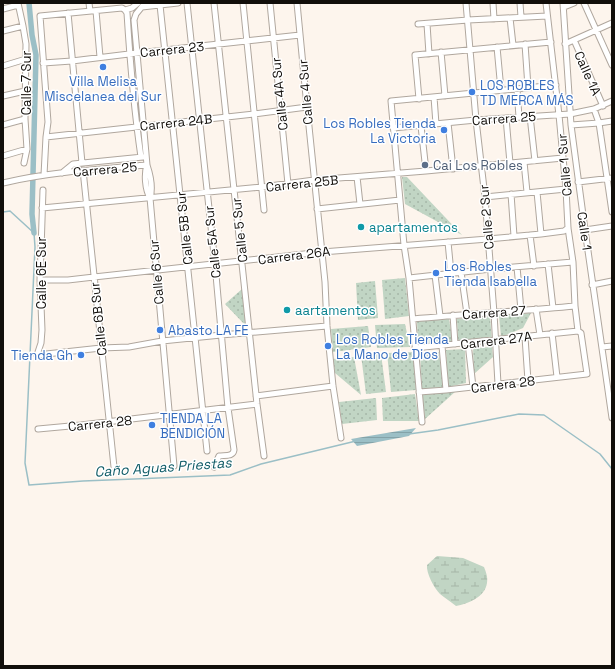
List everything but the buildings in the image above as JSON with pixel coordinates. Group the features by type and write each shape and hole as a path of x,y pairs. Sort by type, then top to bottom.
{"street":[{"path":"89,3 93,11 100,57"},
{"path":"125,10 141,4 160,5 178,3"},
{"name":"Calle 5A Sur","path":"187,3 215,264 228,408 234,450 231,455 219,456 214,467"},
{"name":"Calle 5 Sur","path":"214,3 256,396 264,456"},
{"path":"243,3 264,210"},
{"name":"Calle 4A Sur","path":"270,3 288,184"},
{"name":"Calle 4 Sur","path":"297,3 322,252 333,386 341,438"},
{"name":"Calle 2 Sur","path":"466,3 476,120 485,196 498,384"},
{"path":"493,3 494,19"},
{"path":"520,3 521,17"},
{"name":"Calle 1 Sur","path":"546,3 556,85 565,114 563,158 568,228 573,262 578,331 581,333 587,374"},
{"path":"563,5 574,3"},
{"path":"584,3 612,65"},
{"path":"3,8 18,4"},
{"name":"Calle 7 Sur","path":"18,4 26,44 25,119 27,149 24,163"},
{"name":"Calle 6 Sur","path":"141,4 134,20 143,126 143,157 149,171 162,341 174,466"},
{"name":"Calle 5B Sur","path":"160,5 207,451"},
{"name":"Calle 1A","path":"563,5 565,44"},
{"path":"42,176 48,122 40,16 93,11 117,6 125,10 127,13 129,54 137,127 143,157"},
{"path":"68,13 82,163"},
{"path":"418,24 548,16"},
{"path":"510,18 513,45"},
{"path":"565,44 612,23"},
{"path":"427,24 429,54"},
{"path":"3,31 23,26"},
{"name":"Carrera 23","path":"43,63 300,35"},
{"name":"Calle 1A","path":"574,40 603,106"},
{"path":"419,99 415,55 551,42"},
{"path":"525,44 528,87"},
{"name":"Calle 1","path":"565,44 565,114 571,125 584,230 612,418"},
{"path":"497,47 501,90"},
{"path":"441,52 445,96"},
{"path":"3,66 26,60"},
{"path":"422,422 391,101 556,85"},
{"path":"517,88 519,117"},
{"path":"3,96 26,91"},
{"path":"434,97 436,124"},
{"name":"Carrera 25","path":"393,128 476,120 565,114 594,109 612,102"},
{"name":"Carrera 24B","path":"46,137 307,107"},
{"name":"Calle 1A","path":"594,109 599,123 610,178 612,212"},
{"path":"530,116 534,161"},
{"path":"506,118 510,163"},
{"path":"3,125 25,119"},
{"path":"571,125 612,121"},
{"path":"448,123 453,169"},
{"path":"421,126 426,171"},
{"path":"3,156 27,149"},
{"name":"Carrera 25","path":"62,173 73,164 143,157"},
{"name":"Carrera 25B","path":"42,208 234,190 314,180 453,169 563,158"},
{"path":"524,162 527,192"},
{"name":"Carrera 25","path":"3,183 32,177 83,170 147,165"},
{"name":"Calle 6B Sur","path":"83,170 114,467"},
{"path":"357,177 360,204"},
{"path":"578,182 610,178"},
{"path":"485,196 566,189"},
{"name":"Calle 6E Sur","path":"43,190 40,280 42,330 41,343 37,355 101,348"},
{"path":"537,192 541,234"},
{"path":"511,194 514,236"},
{"path":"317,209 400,200"},
{"path":"584,230 612,226"},
{"name":"Carrera 26A","path":"40,280 94,278 188,266 322,252 541,234 564,231 568,228"},
{"path":"530,235 534,266"},
{"path":"448,242 451,273"},
{"path":"409,278 573,262"},
{"path":"548,264 553,308"},
{"path":"517,267 521,310"},
{"path":"462,272 467,314"},
{"path":"435,275 440,316"},
{"path":"592,285 612,281"},
{"name":"Carrera 27","path":"413,319 575,306"},
{"path":"536,309 540,334"},
{"path":"453,315 455,344"},
{"path":"101,348 129,347 162,341 327,326"},
{"name":"Carrera 27A","path":"415,348 578,331"},
{"path":"552,333 557,377"},
{"path":"525,337 528,381"},
{"path":"468,343 473,387"},
{"path":"442,346 446,390"},
{"path":"602,347 612,346"},
{"name":"Carrera 28","path":"419,392 587,374"},
{"path":"256,396 333,386"},
{"name":"Carrera 28","path":"38,429 75,426 257,404"}],"green space":[{"path":"402,177 407,177 462,235 405,204"},
{"path":"405,278 409,316 385,319 382,280"},
{"path":"375,281 378,318 358,320 356,283"},
{"path":"242,289 246,326 225,304"},
{"path":"531,313 523,328 501,337 499,316"},
{"path":"490,317 492,340 458,342 457,319"},
{"path":"449,319 453,343 418,345 417,321"},
{"path":"405,324 410,347 377,348 375,325"},
{"path":"368,326 371,347 333,352 331,329"},
{"path":"492,347 493,357 474,374 473,348"},
{"path":"465,349 466,383 448,387 446,350"},
{"path":"413,352 416,390 391,392 387,353"},
{"path":"439,352 443,387 422,389 420,353"},
{"path":"381,354 386,392 366,394 361,355"},
{"path":"354,357 361,395 335,373 333,359"},
{"path":"456,391 425,419 422,394"},
{"path":"415,394 419,421 383,421 382,398"},
{"path":"376,398 377,420 342,424 339,402"},
{"path":"437,556 463,558 484,567 487,575 486,588 471,602 456,606 440,594 431,580 427,565"}],"water":[{"path":"416,428 409,436 357,446 351,439"}],"waterway":[{"path":"29,3 32,35 36,55 32,214 34,233"},
{"name":"Caño Aguas Priestas","path":"3,212 10,211 34,233 35,247 25,463 29,485 83,481 230,475 261,464 356,441"},
{"name":"Caño Aguas Priestas","path":"409,434 438,430 519,414 544,415 600,454 612,469"}],"place":[{"name":"Villa Melisa Miscelanea del Sur","path":"103,67"},
{"name":"LOS ROBLES TD MERCA MÁS","path":"472,92"},
{"name":"Los Robles Tienda La Victoria","path":"444,130"},
{"name":"Cai Los Robles","path":"425,165"},
{"name":"apartamentos","path":"361,227"},
{"name":"Los Robles Tienda Isabella","path":"436,273"},
{"name":"aartamentos","path":"287,310"},
{"name":"Abasto LA FE","path":"160,330"},
{"name":"Los Robles Tienda La Mano de Dios","path":"328,346"},
{"name":"Tienda Gh","path":"81,355"},
{"name":"TIENDA LA BENDICIÓN","path":"152,425"}]}
